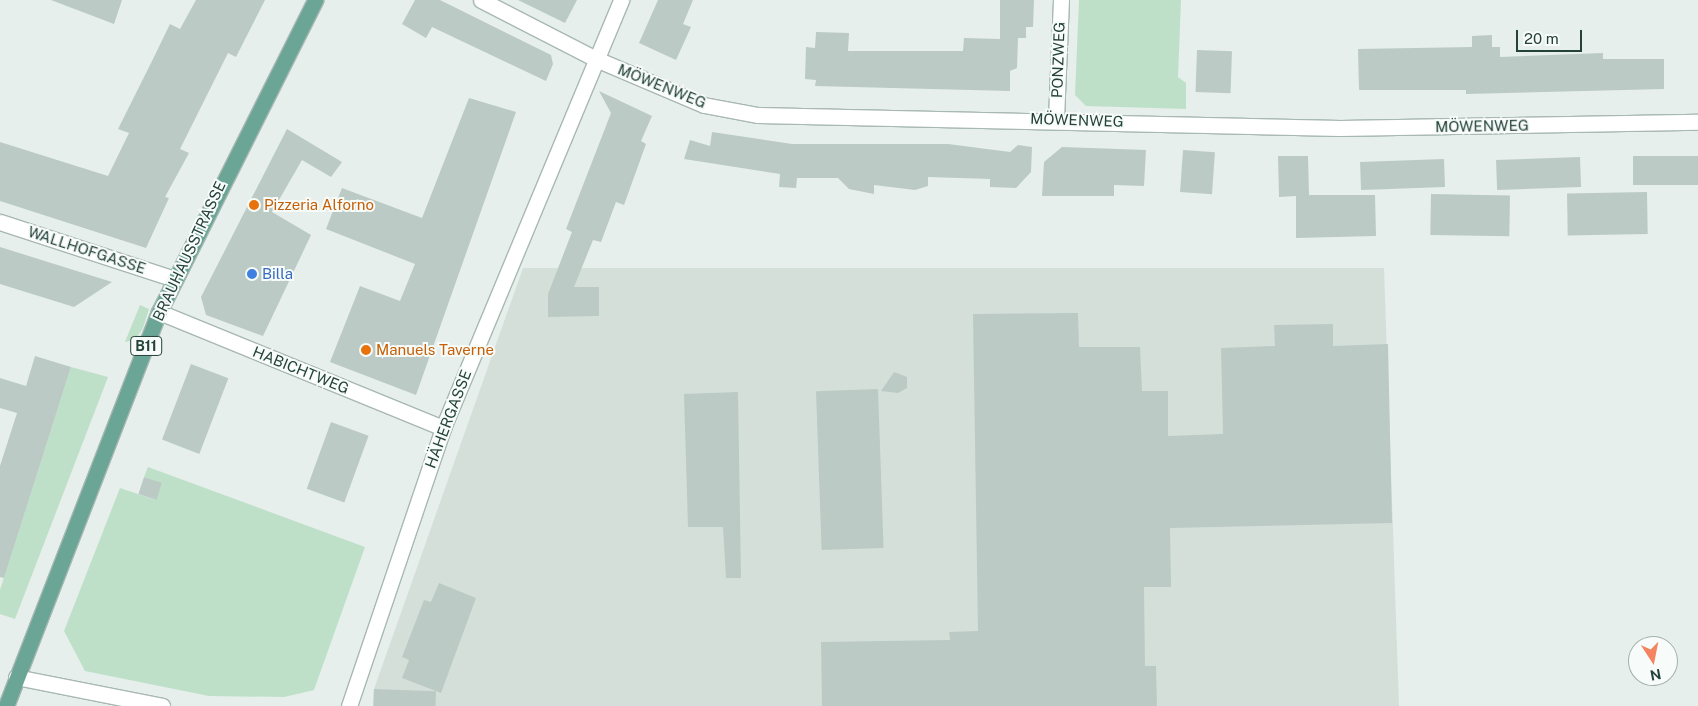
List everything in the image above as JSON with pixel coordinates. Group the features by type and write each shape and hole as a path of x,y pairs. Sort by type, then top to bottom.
{"main road":[{"name":"BRAUHAUSSTRASSE","path":"6,706 159,312 315,0"}],"street":[{"name":"MÖWENWEG","path":"481,0 596,59 704,105 758,114 1056,119 1340,128 1698,122"},
{"name":"HÄHERGASSE","path":"349,706 442,428 621,0"},
{"name":"PONZWEG","path":"1056,119 1061,0"},
{"name":"WALLHOFGASSE","path":"0,222 174,279"},
{"name":"HABICHTWEG","path":"159,312 442,428"},
{"path":"16,677 162,706"}],"shaded area":[{"path":"523,268 1384,268 1399,706 373,706 374,689"}],"green space":[{"path":"1079,0 1181,0 1178,77 1186,83 1186,109 1086,106 1075,95"},
{"path":"140,305 149,309 143,328 135,340 125,342"},
{"path":"71,367 108,377 15,619 0,614 0,590"},
{"path":"148,467 365,547 314,690 284,697 209,696 85,671 64,631 120,488 156,500 162,483 144,477"}],"building":[{"path":"51,0 122,0 114,24"},
{"path":"196,0 265,0 236,57 228,53 180,149 189,153 165,197 169,198 146,248 0,201 0,142 108,176 129,133 118,129 170,24 180,29"},
{"path":"415,0 440,0 551,55 553,64 546,81 432,27 426,38 402,24"},
{"path":"518,0 577,0 565,23"},
{"path":"658,0 693,0 683,24 691,27 676,60 639,43"},
{"path":"1000,0 1034,0 1033,27 1026,27 1026,38 1018,38 1017,68 1010,71 1010,91 815,86 816,80 805,79 806,47 815,48 816,32 849,33 848,51 963,51 964,38 1000,39"},
{"path":"1492,35 1492,47 1500,47 1500,57 1603,53 1603,59 1664,59 1664,89 1466,94 1466,90 1359,90 1358,49 1472,47 1472,36"},
{"path":"1197,50 1232,51 1231,93 1196,92"},
{"path":"599,91 652,116 641,141 646,144 624,205 616,202 601,242 593,240 574,287 599,287 599,316 548,317 548,294 572,232 566,229 611,113"},
{"path":"469,98 516,112 416,395 330,362 360,286 400,301 415,264 326,229 342,188 422,218"},
{"name":"Billa","path":"287,129 342,162 331,177 302,160 272,212 311,235 263,336 206,315 201,297"},
{"path":"712,132 792,144 948,144 1010,152 1018,145 1032,147 1031,172 1016,188 990,187 990,179 928,177 928,186 915,190 874,185 874,194 849,189 838,178 797,178 796,188 779,187 780,174 684,159 690,140 710,146"},
{"path":"1062,147 1146,150 1144,186 1114,185 1114,196 1042,196 1044,162"},
{"path":"1183,150 1215,152 1212,194 1180,192"},
{"path":"1278,156 1308,156 1309,195 1375,195 1376,236 1296,238 1296,196 1279,197"},
{"path":"1633,156 1698,156 1698,185 1633,185"},
{"path":"1580,157 1581,187 1497,190 1496,160"},
{"path":"1444,159 1445,187 1361,190 1360,162"},
{"path":"1647,192 1648,234 1568,235 1567,193"},
{"path":"1431,194 1510,195 1509,236 1430,235"},
{"path":"0,247 112,282 74,307 0,284"},
{"path":"1078,313 1079,347 1140,347 1142,391 1168,391 1168,436 1223,434 1221,348 1275,346 1274,325 1333,324 1333,346 1388,344 1392,523 1170,528 1171,587 1144,587 1145,666 1156,666 1157,706 822,706 821,642 950,640 949,632 978,631 973,314"},
{"path":"35,356 71,367 4,578 0,577 0,466 17,413 0,408 0,378 26,386"},
{"path":"191,364 228,378 199,454 162,440"},
{"path":"894,372 907,377 907,388 898,393 881,391"},
{"path":"878,389 884,548 822,550 816,391"},
{"path":"738,392 741,578 726,578 723,527 688,527 684,394"},
{"path":"331,422 369,436 344,502 307,489"},
{"path":"144,477 162,483 157,500 138,494"},
{"path":"439,583 476,598 441,693 402,678 409,660 402,657 424,600 431,602"},
{"path":"374,689 436,691 435,706 373,706"}],"place":[{"name":"Pizzeria Alforno","path":"254,205"},
{"name":"Billa","path":"252,274"},
{"name":"Manuels Taverne","path":"366,350"}]}
